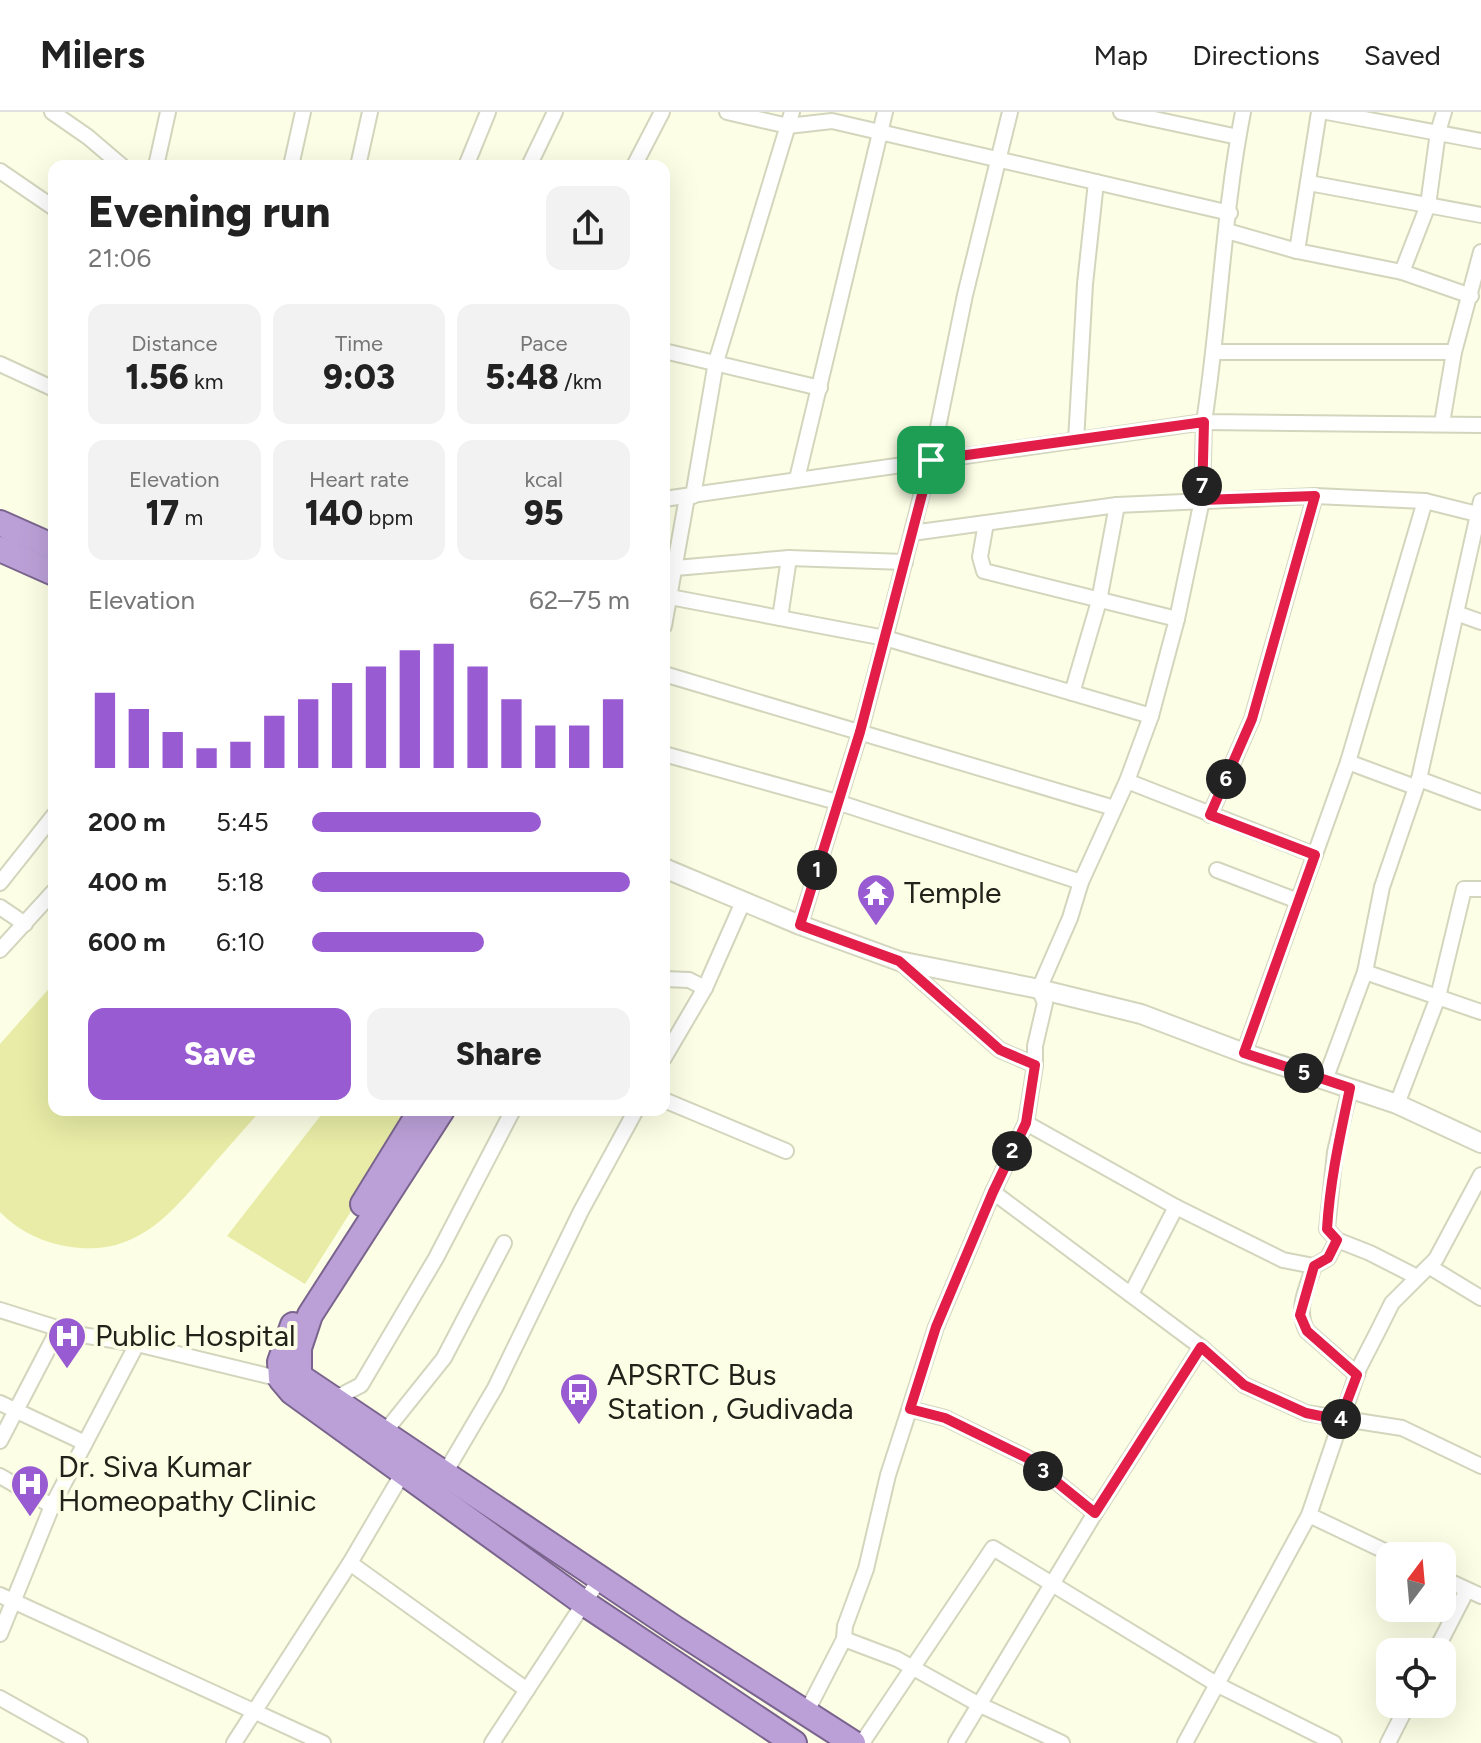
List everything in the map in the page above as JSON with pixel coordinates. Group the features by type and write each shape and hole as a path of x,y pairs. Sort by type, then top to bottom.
{"highway":[{"path":"0,523 48,544"},
{"path":"0,549 48,570"},
{"path":"417,1116 304,1301 284,1347 280,1362 281,1379 292,1392 331,1422 404,1471 439,1483 601,1577 674,1628 853,1743"},
{"path":"438,1116 310,1315 299,1348 299,1376 384,1433 439,1483 584,1603 794,1743"}],"street":[{"path":"52,112 115,160"},
{"path":"157,160 168,112"},
{"path":"292,160 303,112"},
{"path":"359,160 370,112"},
{"path":"468,160 488,112"},
{"path":"532,160 555,112"},
{"path":"637,160 662,112"},
{"path":"727,112 832,121 1230,213"},
{"path":"797,479 885,112"},
{"path":"800,925 860,732 905,562 1010,112"},
{"path":"1121,112 1238,137"},
{"path":"806,1713 844,1639 845,1626 866,1569 888,1475 936,1327 1026,1123 1035,1046 1045,1003 1039,989 1070,918 1081,882 1127,781 1151,716 1177,619 1202,500 1204,422 1215,352 1219,281 1243,112"},
{"path":"1297,251 1319,112"},
{"path":"1327,112 1383,118 1481,141"},
{"path":"1402,272 1428,205 1438,132 1444,112"},
{"path":"790,119 716,362 670,597 885,638 1151,716"},
{"path":"0,171 48,204"},
{"path":"1076,441 1085,284 1096,182"},
{"path":"1309,183 1481,215"},
{"path":"1227,231 1297,251 1402,272 1471,296"},
{"path":"1442,423 1454,352 1481,252"},
{"path":"670,352 820,388"},
{"path":"1215,352 1454,352"},
{"path":"0,364 48,386"},
{"path":"670,498 1204,422 1481,425"},
{"path":"912,533 1117,505 1202,500 1315,496 1425,501 1480,510 1417,783 1382,887 1365,972 1325,1080"},
{"path":"1210,815 1252,719 1315,496"},
{"path":"1244,1053 1348,762 1425,501"},
{"path":"1072,693 1099,601 1117,505"},
{"path":"986,523 980,557 984,571 1177,619"},
{"path":"676,568 789,558 905,562"},
{"path":"780,618 789,558"},
{"path":"1456,613 1481,622"},
{"path":"670,676 1114,808"},
{"path":"670,756 837,802 1081,882"},
{"path":"1348,762 1481,802"},
{"path":"1127,781 1315,855"},
{"path":"0,883 48,823"},
{"path":"1217,870 1298,901"},
{"path":"670,871 800,925 899,961 1039,989 1141,1014 1244,1053 1397,1104 1481,1143"},
{"path":"1397,1104 1438,997 1464,889 1481,889"},
{"path":"0,950 48,898"},
{"path":"670,1048 705,988 743,902"},
{"path":"0,907 25,924"},
{"path":"899,961 1000,1050 1035,1065"},
{"path":"1365,972 1481,1012"},
{"path":"670,979 689,980 705,988"},
{"path":"1350,1088 1335,1152 1327,1229 1337,1240 1417,1277"},
{"path":"670,1103 786,1151"},
{"path":"334,1399 361,1385 436,1258 510,1116"},
{"path":"439,1483 495,1388 574,1225 633,1116"},
{"path":"1026,1123 1176,1207 1283,1260 1314,1266 1328,1258 1337,1240"},
{"path":"1185,1743 1309,1515 1357,1375 1392,1303 1430,1267 1481,1175"},
{"path":"993,1192 1201,1347 1244,1385 1306,1413 1402,1428 1481,1466"},
{"path":"1131,1294 1176,1207"},
{"path":"384,1433 444,1358 504,1243"},
{"path":"1314,1266 1301,1307 1302,1322 1307,1331 1357,1375"},
{"path":"1430,1267 1481,1298"},
{"path":"0,1310 76,1334 137,1344 281,1379"},
{"path":"0,1441 59,1328"},
{"path":"0,1634 52,1506 137,1344"},
{"path":"956,1743 1095,1513 1201,1347"},
{"path":"0,1403 85,1443"},
{"path":"910,1409 945,1418 1027,1458 1095,1513"},
{"path":"234,1743 350,1563 404,1471"},
{"path":"0,1476 52,1506"},
{"path":"1309,1515 1376,1547"},
{"path":"862,1743 993,1548 1218,1685 1314,1739 1334,1743"},
{"path":"350,1563 527,1690"},
{"path":"492,1743 601,1577"},
{"path":"1456,1585 1481,1596"},
{"path":"1442,1638 1467,1590"},
{"path":"0,1595 323,1743"},
{"path":"844,1639 897,1659 978,1704 1062,1743"},
{"path":"0,1698 80,1743"},
{"path":"1388,1743 1401,1718"}],"green space":[{"path":"48,990 48,1116 256,1116 176,1206 131,1240 93,1248 51,1243 32,1236 0,1212 0,1044"},
{"path":"320,1116 411,1116 305,1284 227,1236"}],"place":[{"name":"Temple","path":"876,927"},
{"name":"Public Hospital","path":"67,1370"},
{"name":"APSRTC Bus Station , Gudivada","path":"579,1426"},
{"name":"Dr. Siva Kumar Homeopathy Clinic","path":"30,1518"}],"route":[{"path":"1204,422 1202,500 1315,496 1252,719 1210,815 1315,855 1244,1053 1350,1088 1335,1152 1329,1196 1327,1229 1337,1240 1328,1258 1314,1266 1300,1315 1307,1331 1357,1375 1340,1420 1306,1413 1244,1385 1201,1347 1095,1513 1027,1458 945,1418 910,1409 936,1327 1026,1123 1035,1065 1000,1050 899,961 800,925 860,732 931,460 1204,422"}]}
